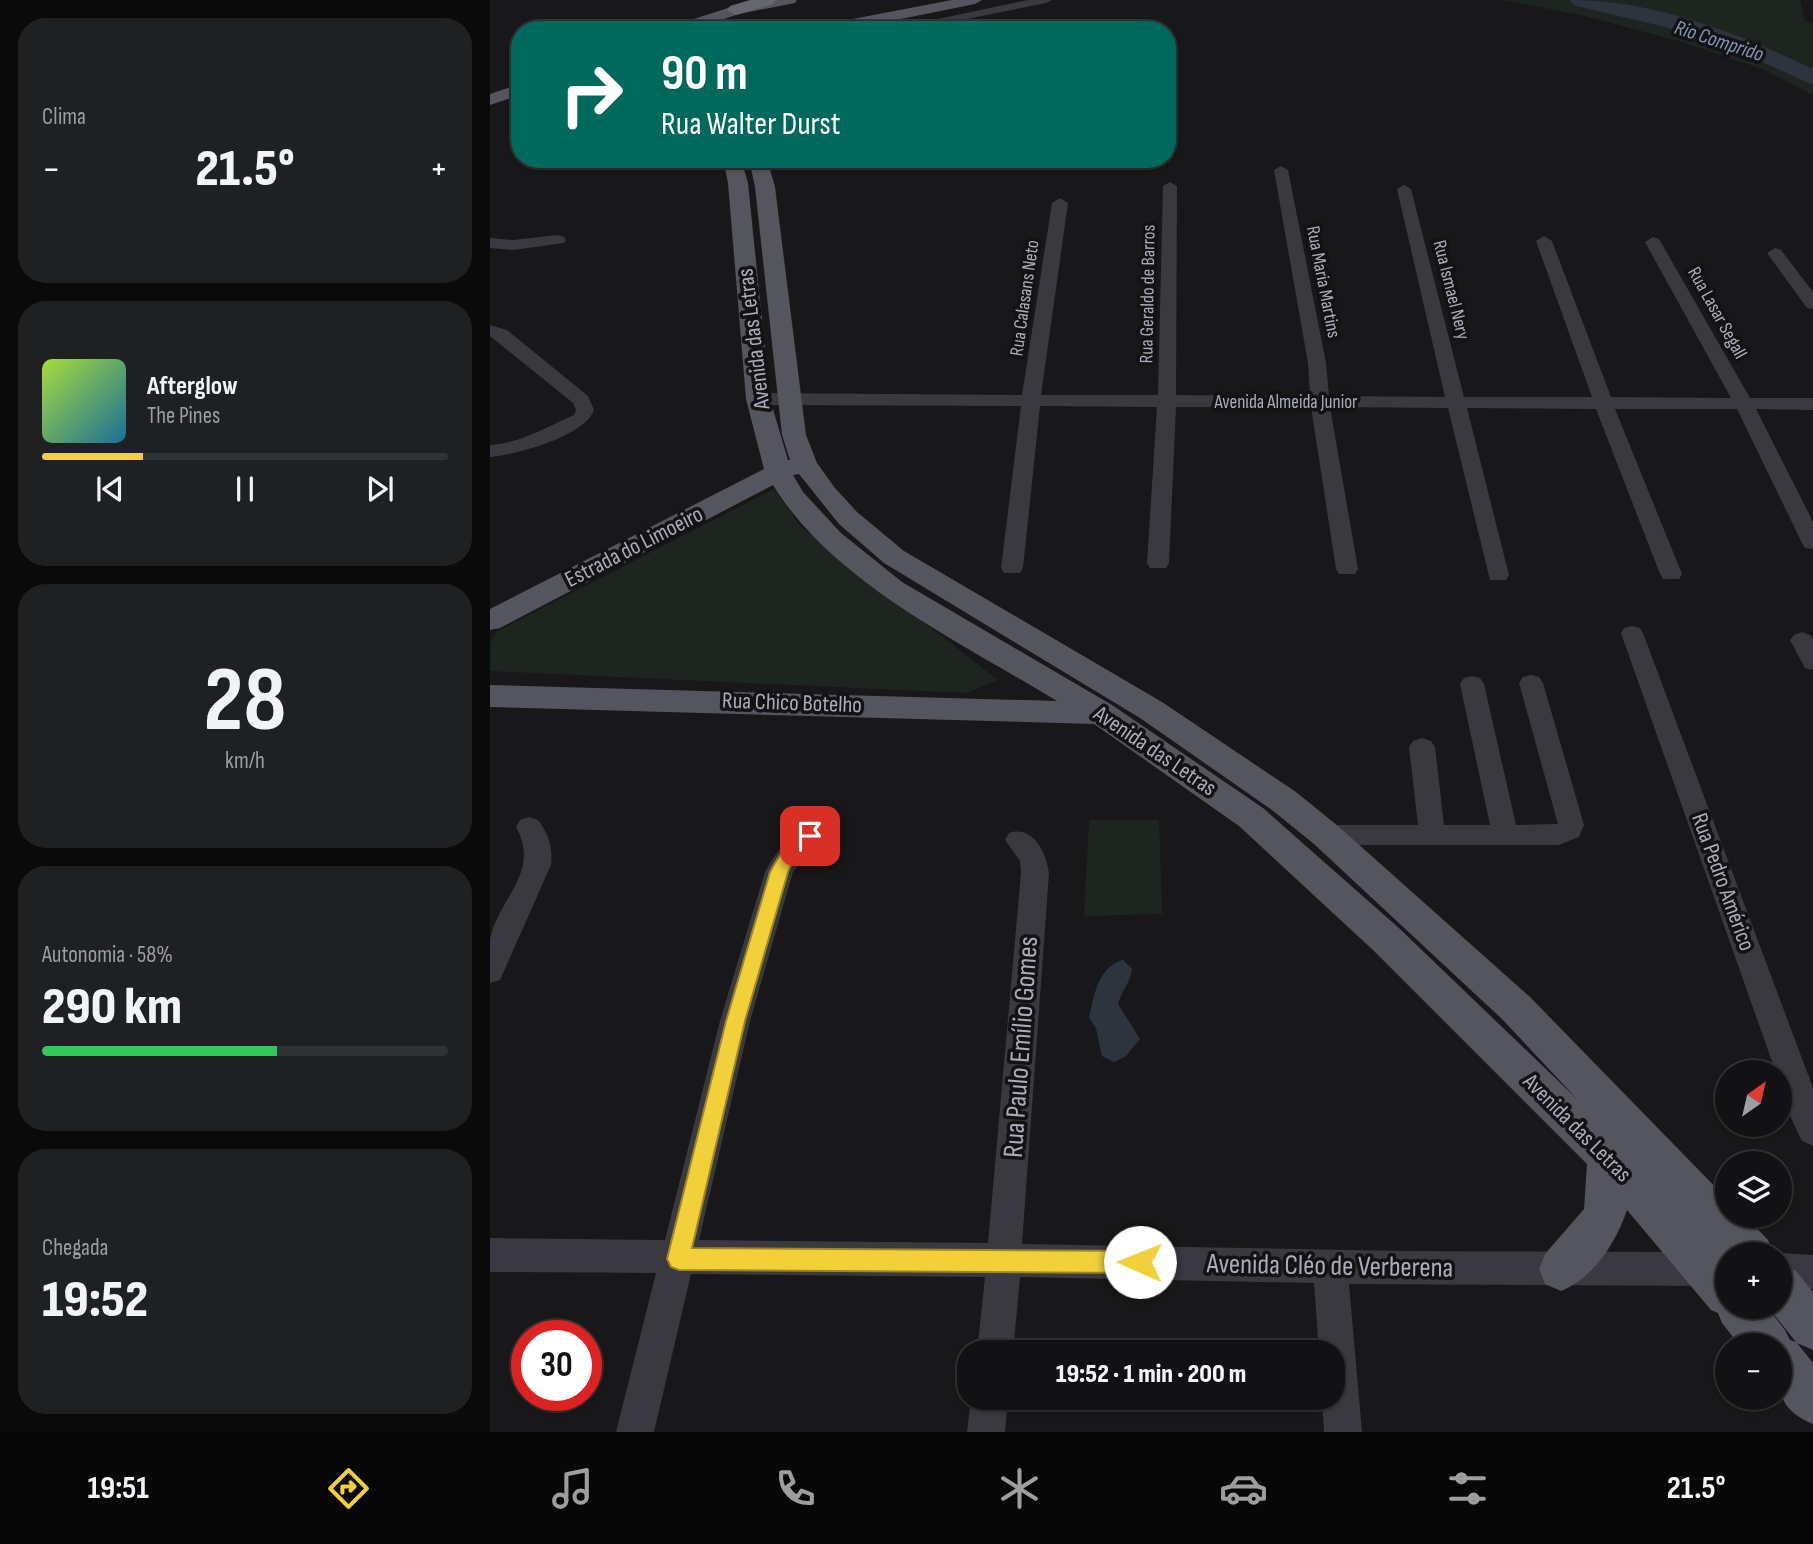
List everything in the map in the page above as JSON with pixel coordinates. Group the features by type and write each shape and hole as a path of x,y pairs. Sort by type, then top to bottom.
{"highway":[{"path":"736,10 767,0"}],"main road":[{"path":"702,21 736,10 790,0"},
{"path":"921,12 936,0"},
{"path":"871,21 975,0"},
{"name":"Avenida das Letras","path":"734,168 774,398 791,467 793,496 815,523 870,572 1066,675 1151,710 1273,794 1326,835 1516,1008 1740,1242"},
{"name":"Avenida das Letras","path":"760,168 765,187 774,398"},
{"name":"Estrada do Limoeiro","path":"490,621 791,467"},
{"name":"Avenida das Letras","path":"1066,675 1101,713 1251,817 1303,862 1606,1156 1715,1279"},
{"name":"Rua Chico Botelho","path":"491,696 1014,711 1040,699 1066,675"},
{"path":"1014,711 1101,713"},
{"path":"1569,1119 1546,1088 1549,1076 1555,1073 1569,1075 1607,1101"},
{"path":"1560,1269 1594,1234 1608,1209 1611,1193 1606,1156"},
{"path":"1792,1302 1813,1328"},
{"path":"1748,1319 1759,1333"},
{"path":"1792,1374 1813,1400"}],"street":[{"path":"938,21 1046,0"},
{"name":"Rua Maria Martins","path":"1281,170 1317,363 1320,402 1347,569"},
{"name":"Rua Geraldo de Barros","path":"1158,563 1167,401 1170,187"},
{"name":"Rua Ismael Nery","path":"1404,189 1498,575"},
{"name":"Rua Calasans Neto","path":"1012,568 1031,399 1060,203"},
{"path":"490,243 513,245 558,240"},
{"path":"1544,241 1603,402 1671,574"},
{"name":"Rua Lasar Segall","path":"1653,242 1744,404 1813,543"},
{"path":"1775,253 1813,304"},
{"path":"490,330 501,334 582,400 586,410 582,418 531,442 505,451 490,451"},
{"name":"Avenida Almeida Junior","path":"774,398 1813,404"},
{"name":"Rua Pedro Américo","path":"1632,633 1813,1131"},
{"path":"1802,640 1813,662"},
{"path":"1326,835 1559,835 1570,830 1571,825 1531,683"},
{"path":"1472,684 1505,835"},
{"path":"1422,747 1432,833"},
{"path":"490,971 537,865 540,848 538,838 529,827"},
{"path":"635,1432 735,1021 779,872 787,856 810,836"},
{"name":"Rua Paulo Emílio Gomes","path":"996,1340 1035,873 1033,858 1018,840"},
{"name":"Avenida Cléo de Verberena","path":"490,1255 1560,1269 1715,1281"},
{"path":"1330,1266 1343,1432"},
{"path":"1792,1271 1813,1272"},
{"path":"986,1432 989,1410"}],"shaded area":[{"path":"1503,0 1800,0 1805,21 1813,24 1813,95 1765,70 1679,41 1581,15"},
{"path":"774,489 800,526 998,680 967,693 490,671 490,643 496,632"},
{"path":"1089,820 1159,820 1162,914 1084,916"},
{"path":"1123,960 1132,969 1118,1004 1140,1039 1126,1056 1114,1062 1102,1056 1096,1028 1089,1018 1098,983 1108,969"}],"waterway":[{"name":"Rio Comprido","path":"1581,0 1672,22 1742,44 1813,78"}],"route":[{"path":"810,836 787,856 779,872 735,1021 679,1259 1140,1262"}]}
